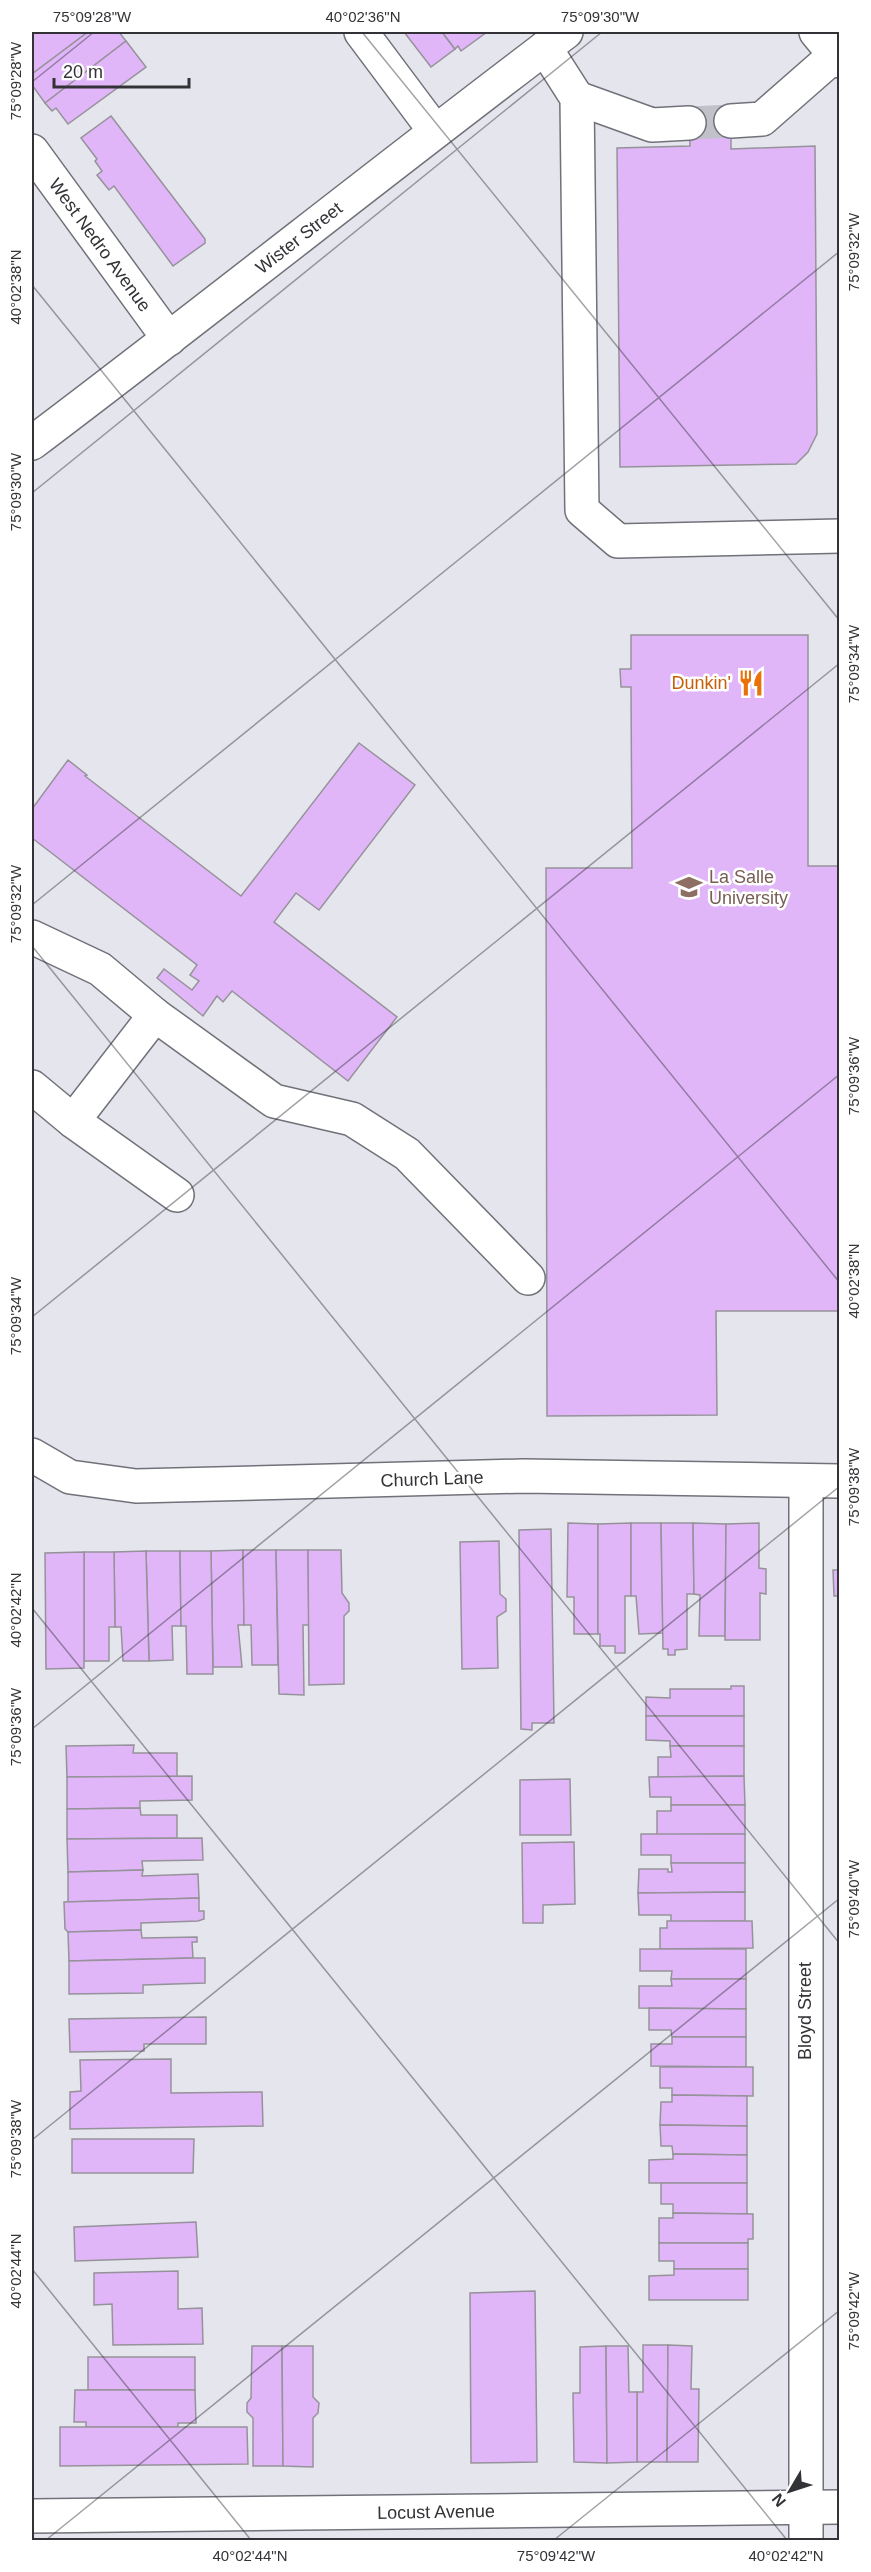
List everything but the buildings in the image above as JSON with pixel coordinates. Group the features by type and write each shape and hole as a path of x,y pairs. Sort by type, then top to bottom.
{"street":[{"path":"361,32 435,131"},
{"path":"555,40 577,98 582,510 618,541 840,536"},
{"name":"Wister Street","path":"32,443 555,40"},
{"path":"731,121 762,119 830,49"},
{"path":"577,98 652,125 689,123"},
{"name":"West Nedro Avenue","path":"32,151 169,339"},
{"path":"32,937 100,969 155,1014 274,1101 352,1119 407,1154 528,1278"},
{"path":"73,1121 155,1014"},
{"path":"32,1087 73,1121 177,1195"},
{"name":"Church Lane","path":"32,1455 70,1477 136,1485 188,1486 523,1476 840,1481"},
{"name":"Bloyd Street","path":"806,1481 806,2541"},
{"name":"Locust Avenue","path":"32,2516 840,2507"}],"tunnel":[{"path":"689,123 731,121"}],"place":[{"name":"Dunkin'","path":"751,683"},
{"name":"La Salle University","path":"689,887"}]}
